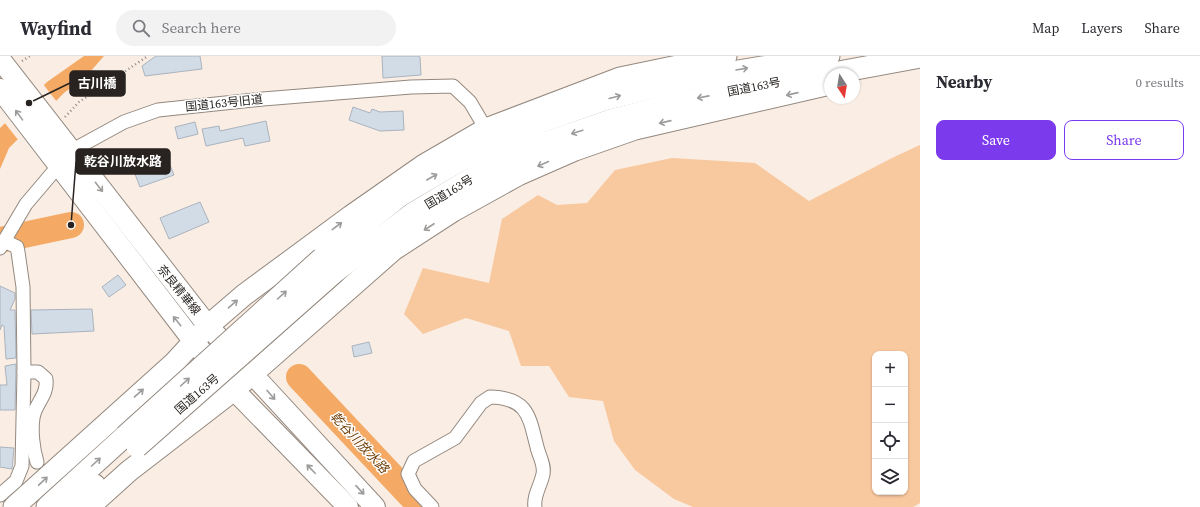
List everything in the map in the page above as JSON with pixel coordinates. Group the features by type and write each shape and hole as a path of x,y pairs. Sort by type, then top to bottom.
{"highway":[{"path":"14,507 174,363 208,326 244,295 351,216 424,165 486,129 620,78 726,56"},
{"name":"国道163号","path":"47,507 131,442 329,265 400,196 463,159 541,122 604,100 684,80 776,63 829,56"},
{"path":"860,75 920,57"},
{"name":"国道163号","path":"329,265 474,176 544,143 612,120 688,100 920,57"},
{"path":"89,507 129,471 234,390 252,372 393,250 453,211 518,175 576,150 635,129 824,85"},
{"name":"国道163号","path":"71,507 131,442"}],"main road":[{"name":"奈良精華線","path":"0,59 6,87 36,138 58,167 194,342 234,390 348,507"},
{"name":"奈良精華線","path":"6,87 57,120 71,151 208,326 252,372 294,421 375,507"}],"street":[{"name":"国道163号旧道","path":"5,240 26,204 71,151 124,122 158,110 263,99 411,87 453,86 470,102 486,129"},
{"path":"0,495 16,481 22,466 24,372 23,287 18,252 17,247 5,240"},
{"path":"24,372 38,372 46,379 47,388 33,417 34,452 37,462"},
{"path":"432,507 415,489 408,474 414,460 455,438 481,403 490,397 508,398 529,415 544,473 534,501 535,507"}],"path":[{"path":"57,120 79,102 148,56"}],"shaded area":[{"path":"84,56 104,56 83,80 65,92 9,148 0,169 0,128 47,82"},
{"path":"920,145 920,503 913,507 693,507 674,499 635,470 614,441 603,401 569,397 549,366 521,366 509,331 466,318 423,334 404,314 423,268 489,283 502,219 538,195 557,205 587,203 615,170 672,158 755,163 809,201"}],"pier":[{"path":"43,84 57,102 19,141 4,122"}],"building":[{"path":"156,56 200,56 202,69 145,76 142,66"},
{"path":"382,56 418,56 420,57 421,75 383,78"},
{"path":"353,107 370,113 372,109 380,112 403,111 404,130 380,131 349,120"},
{"path":"266,121 270,141 245,146 243,138 206,146 202,129 219,126 220,131"},
{"path":"195,122 198,134 178,139 175,127"},
{"path":"167,157 174,175 140,187 133,169"},
{"path":"200,202 209,222 169,239 160,218"},
{"path":"118,275 126,285 109,297 102,287"},
{"path":"0,286 15,293 15,299 10,310 15,310 16,358 6,359 4,326 2,325 0,330"},
{"path":"92,309 94,331 32,334 31,310"},
{"path":"369,342 372,353 354,357 352,346"},
{"path":"16,364 15,410 0,410 0,385 7,385 5,366"},
{"path":"0,447 14,448 12,469 0,467"}],"waterway":[{"name":"乾谷川放水路","path":"0,240 71,225"},
{"name":"乾谷川放水路","path":"299,377 421,507"}],"place":[{"name":"古川橋","path":"29,103"},
{"name":"乾谷川放水路","path":"71,225"}]}
